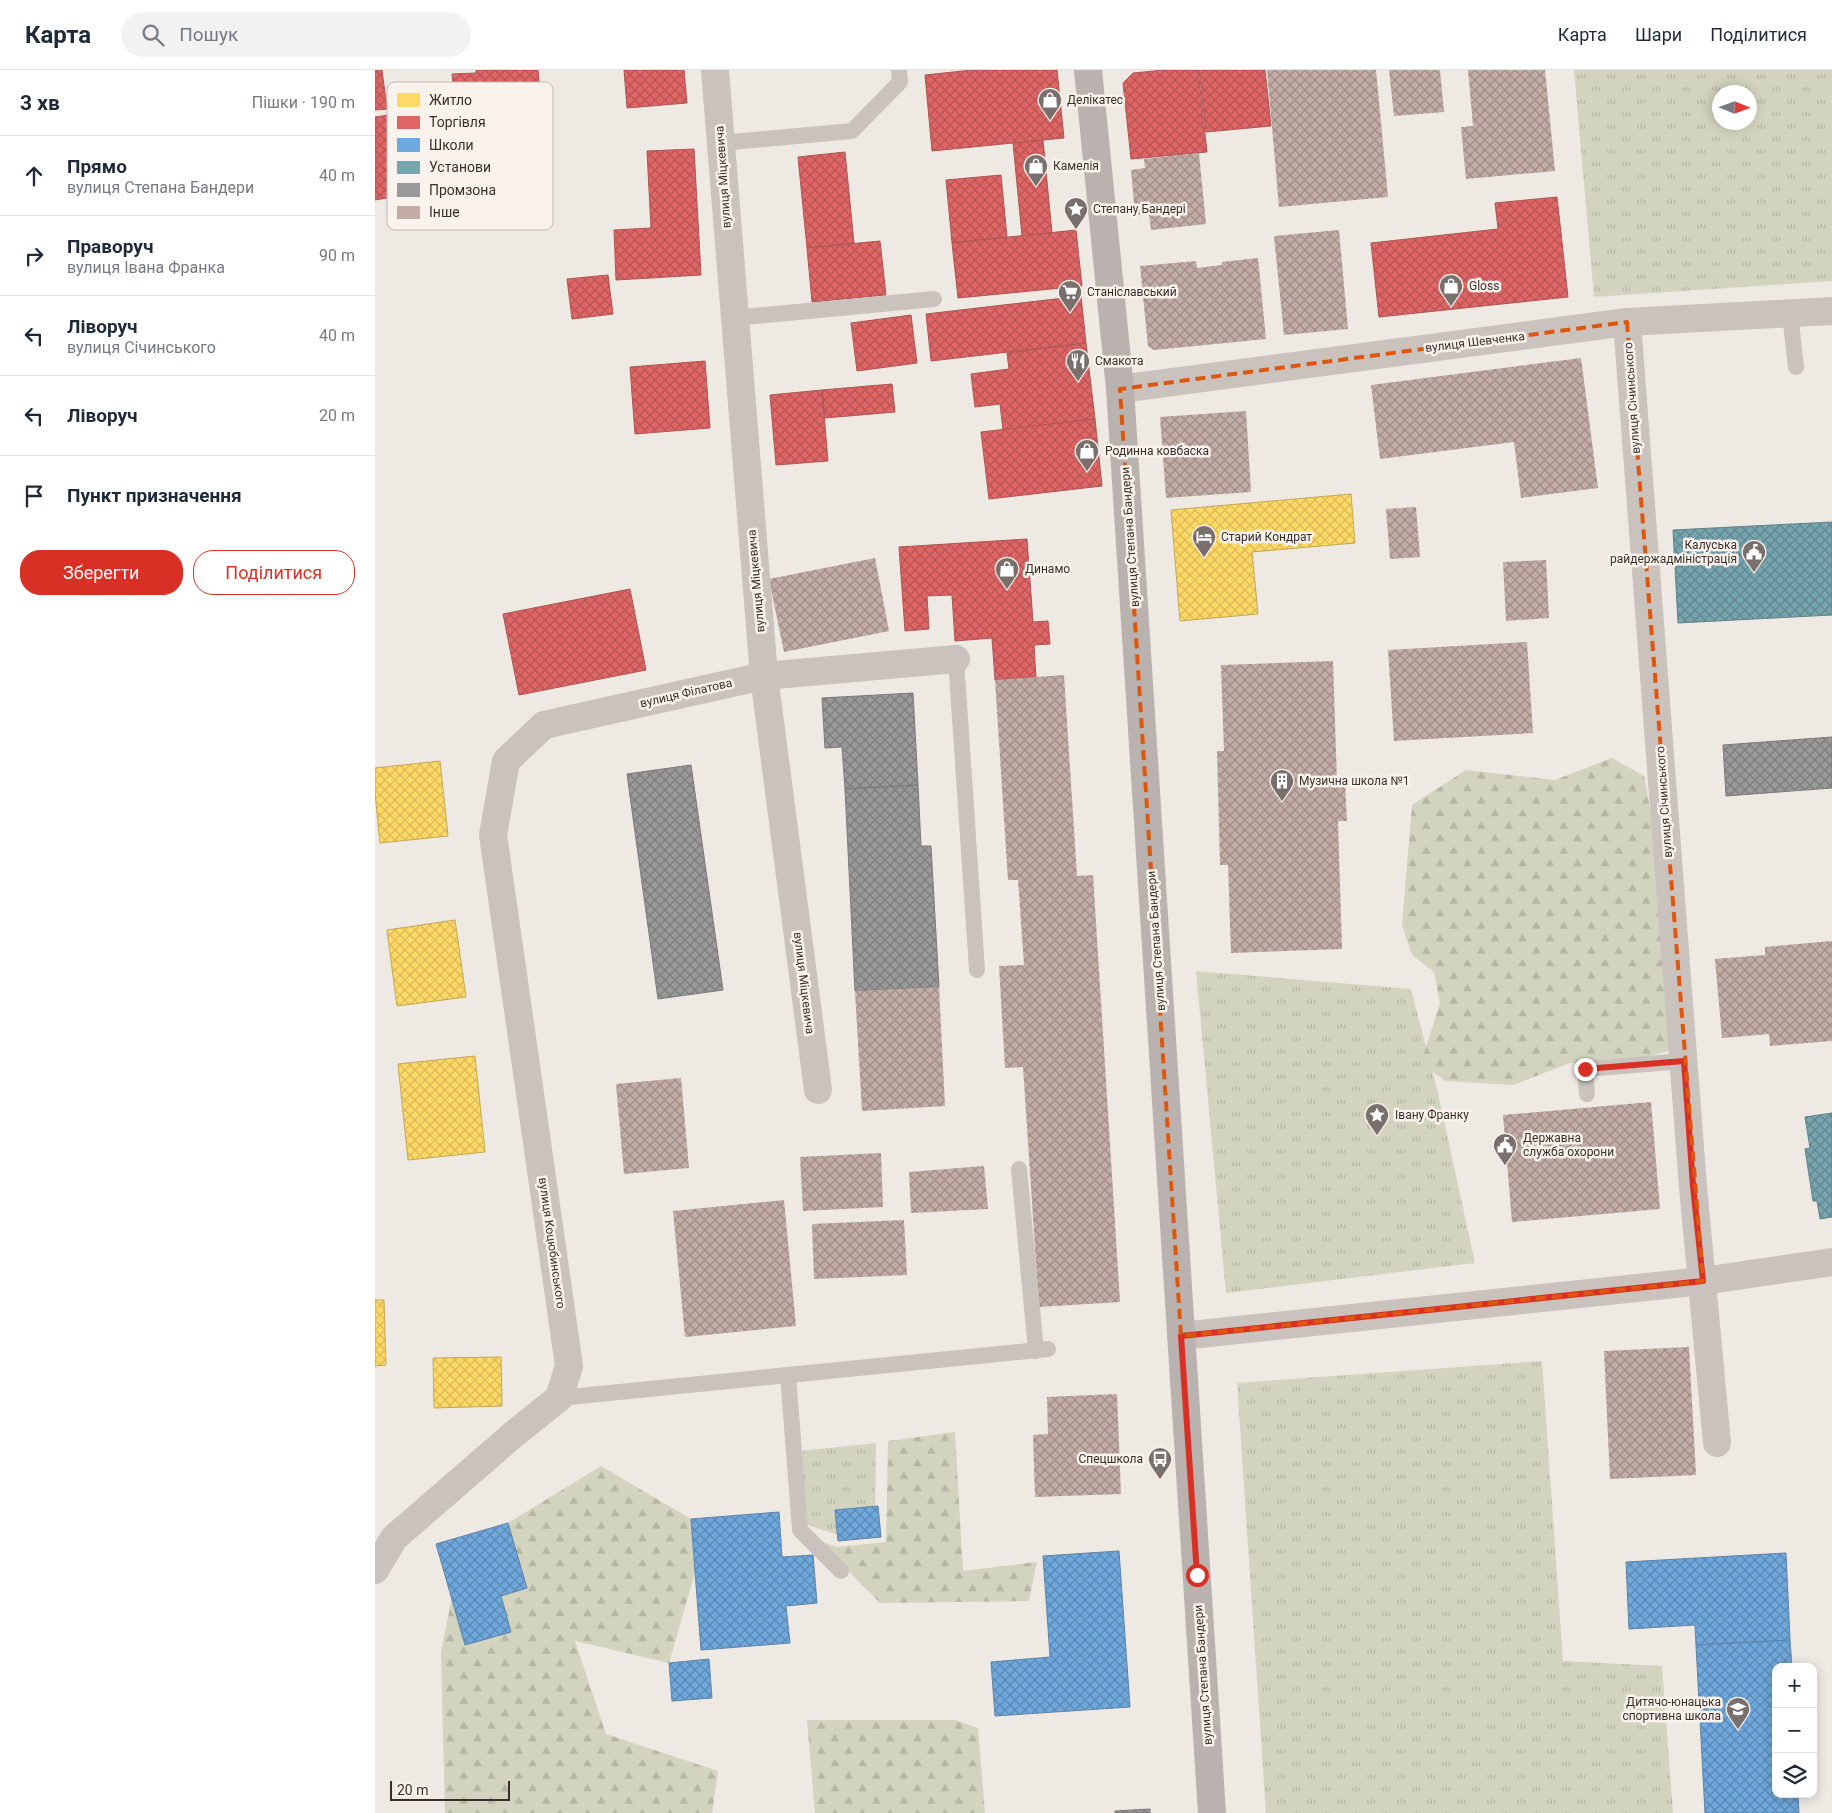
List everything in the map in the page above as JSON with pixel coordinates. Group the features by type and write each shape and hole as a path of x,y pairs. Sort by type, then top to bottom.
{"main road":[{"name":"вулиця Степана Бандери","path":"1088,70 1120,388 1212,1813"}],"street":[{"name":"вулиця Міцкевича","path":"715,70 764,676 817,1090"},
{"name":"вулиця Шевченка","path":"1120,388 1627,322 1832,312"},
{"name":"вулиця Січинського","path":"1627,322 1693,1186 1717,1443"},
{"name":"вулиця Філатова","path":"493,835 506,762 544,725 764,676 957,659"},
{"name":"вулиця Коцюбинського","path":"493,835 569,1366 559,1398"},
{"path":"1181,1336 1703,1281 1832,1262"},
{"path":"375,1570 394,1538 559,1398"}],"lane":[{"path":"721,142 852,131 900,82 899,70"},
{"path":"734,318 934,299"},
{"path":"1790,314 1796,367"},
{"path":"957,659 977,970"},
{"path":"1587,1094 1585,1069 1684,1061"},
{"path":"559,1398 1042,1350 1019,1169"},
{"path":"788,1375 800,1530 841,1571"}],"highlighted area":[{"path":"1627,322 1703,1281 1181,1336 1120,389"}],"green space":[{"path":"1574,70 1832,70 1832,281 1594,297"},
{"path":"1612,758 1644,776 1655,835 1672,1050 1637,1059 1570,1063 1513,1085 1445,1081 1421,1063 1440,1003 1434,972 1412,955 1402,925 1412,805 1466,770 1555,780"},
{"path":"1196,971 1411,989 1438,1093 1475,1263 1226,1293"},
{"path":"1542,1361 1563,1661 1662,1666 1673,1813 1266,1813 1237,1383"},
{"path":"955,1432 963,1571 1037,1562 1029,1601 880,1603 819,1541 837,1547 886,1542 888,1441"},
{"path":"876,1443 875,1532 839,1535 807,1525 800,1451"},
{"path":"601,1466 691,1519 695,1573 669,1663 575,1641 606,1734 718,1771 712,1813 445,1813 441,1652 452,1597 501,1596 526,1588 508,1523"},
{"path":"807,1720 955,1720 978,1728 985,1813 815,1813"}],"building: Житло":[{"path":"1351,494 1355,543 1252,552 1258,614 1180,621 1171,510"},
{"path":"440,761 448,836 380,843 375,793 375,768"},
{"path":"455,920 466,997 397,1006 387,930"},
{"path":"475,1056 485,1152 408,1160 398,1064"},
{"path":"375,1300 384,1300 386,1365 375,1366"},
{"path":"501,1357 502,1406 434,1408 433,1358"}],"building: Торгівля":[{"path":"375,70 382,70 387,109 375,110"},
{"path":"476,70 538,70 539,82 453,82 452,74 476,73"},
{"path":"624,70 684,70 687,103 627,108"},
{"path":"972,70 1057,70 1064,138 932,151 925,75"},
{"path":"1164,70 1198,70 1207,152 1131,159 1123,83 1133,73"},
{"path":"1199,70 1265,70 1271,126 1206,132"},
{"path":"387,115 387,198 375,200 375,117"},
{"path":"1043,140 1052,233 1022,236 1013,143"},
{"path":"694,149 701,275 616,280 614,230 651,228 647,151"},
{"path":"845,152 854,243 807,248 798,157"},
{"path":"1001,175 1007,237 952,243 946,180"},
{"path":"1557,197 1568,297 1379,317 1371,243 1498,229 1495,203"},
{"path":"1076,230 1082,286 958,298 952,243"},
{"path":"880,241 886,295 812,302 807,248"},
{"path":"608,275 613,314 572,319 567,279"},
{"path":"1081,296 1086,343 931,361 926,314"},
{"path":"911,315 917,363 857,371 851,323"},
{"path":"1086,343 1095,419 1003,430 1000,404 975,407 971,374 1009,369 1007,353"},
{"path":"705,361 710,428 635,434 630,367"},
{"path":"892,384 895,412 825,418 822,390"},
{"path":"822,390 828,461 776,465 770,395"},
{"path":"1095,419 1102,486 989,499 981,432"},
{"path":"1027,539 1033,622 1048,621 1050,644 1034,645 1036,677 995,680 992,638 955,641 952,595 927,596 929,629 905,631 899,547"},
{"path":"630,589 646,670 519,695 503,614"}],"building: Школи":[{"path":"878,1506 881,1537 838,1541 835,1510"},
{"path":"779,1512 782,1557 813,1555 817,1603 786,1606 790,1643 701,1650 691,1519"},
{"path":"508,1523 527,1588 501,1596 511,1632 465,1645 436,1544"},
{"path":"1119,1551 1130,1707 995,1716 991,1662 1050,1657 1043,1556"},
{"path":"1786,1553 1790,1640 1696,1645 1695,1625 1629,1629 1626,1562"},
{"name":"Дитячо-юнацька спортивна школа","path":"1790,1640 1792,1663 1772,1663 1772,1798 1798,1798 1799,1813 1705,1813 1696,1645"},
{"path":"709,1659 712,1698 672,1701 669,1663"}],"building: Установи":[{"name":"Калуська райдержадміністрація","path":"1832,522 1832,615 1678,623 1673,530"},
{"path":"1832,1113 1832,1217 1820,1219 1817,1201 1813,1201 1805,1149 1810,1148 1805,1117"}],"building: Промзона":[{"path":"913,693 918,785 845,789 842,747 825,748 822,698"},
{"path":"1832,737 1832,788 1726,796 1723,745"},
{"path":"691,765 723,990 658,999 627,774"},
{"path":"918,785 921,846 931,846 939,987 855,991 845,789"},
{"path":"1150,1809 1150,1813 1115,1813 1115,1811"}],"building: Інше":[{"path":"1267,70 1376,70 1388,197 1279,207"},
{"path":"1389,70 1440,70 1444,112 1394,116"},
{"path":"1468,70 1545,70 1555,171 1466,179 1461,127 1473,126"},
{"path":"1199,153 1206,224 1151,230 1149,214 1135,215 1131,170 1145,168 1144,159"},
{"path":"1339,230 1348,329 1284,335 1274,236"},
{"path":"1258,258 1266,339 1154,350 1148,346 1140,266 1196,261 1197,268 1222,265 1222,262"},
{"path":"1581,358 1598,488 1521,498 1514,442 1380,459 1371,385"},
{"path":"1246,411 1251,492 1166,498 1160,417"},
{"path":"1416,507 1420,557 1390,559 1386,509"},
{"path":"875,558 889,631 784,652 769,579"},
{"path":"1546,560 1549,618 1506,621 1503,562"},
{"path":"1527,642 1533,733 1394,741 1388,650"},
{"name":"Музична школа №1","path":"1333,661 1337,783 1345,782 1347,821 1338,821 1342,949 1231,953 1228,865 1220,865 1217,751 1224,751 1221,665"},
{"path":"1064,675 1077,876 1093,875 1120,1302 1039,1307 1023,1067 1005,1068 999,966 1024,965 1018,880 1008,880 995,680"},
{"path":"1832,941 1832,1041 1770,1046 1769,1034 1722,1038 1715,959 1765,955 1765,947"},
{"path":"939,987 945,1106 862,1111 855,991"},
{"path":"681,1078 689,1168 624,1174 616,1084"},
{"path":"1651,1102 1660,1209 1512,1222 1503,1115"},
{"path":"881,1153 883,1207 803,1211 800,1157"},
{"path":"984,1166 988,1209 911,1213 909,1172"},
{"path":"784,1200 796,1326 685,1337 673,1211"},
{"path":"904,1220 907,1275 814,1279 812,1224"},
{"path":"1689,1347 1696,1475 1610,1479 1604,1351"},
{"path":"1117,1394 1121,1494 1035,1497 1033,1435 1048,1434 1047,1397"}],"place":[{"name":"Делікатес","path":"1050,121"},
{"name":"Камелія","path":"1036,187"},
{"name":"Степану Бандері","path":"1076,230"},
{"name":"Gloss","path":"1451,307"},
{"name":"Станіславський","path":"1070,313"},
{"name":"Смакота","path":"1078,382"},
{"name":"Родинна ковбаска","path":"1087,472"},
{"name":"Старий Кондрат","path":"1204,558"},
{"name":"Калуська райдержадміністрація","path":"1754,573"},
{"name":"Динамо","path":"1007,590"},
{"name":"Музична школа №1","path":"1282,802"},
{"name":"Івану Франку","path":"1377,1136"},
{"name":"Державна служба охорони","path":"1505,1166"},
{"name":"Спецшкола","path":"1160,1480"},
{"name":"Дитячо-юнацька спортивна школа","path":"1738,1730"}],"route":[{"path":"1197,1575 1181,1336 1703,1281 1693,1186 1684,1061 1585,1069"}]}
